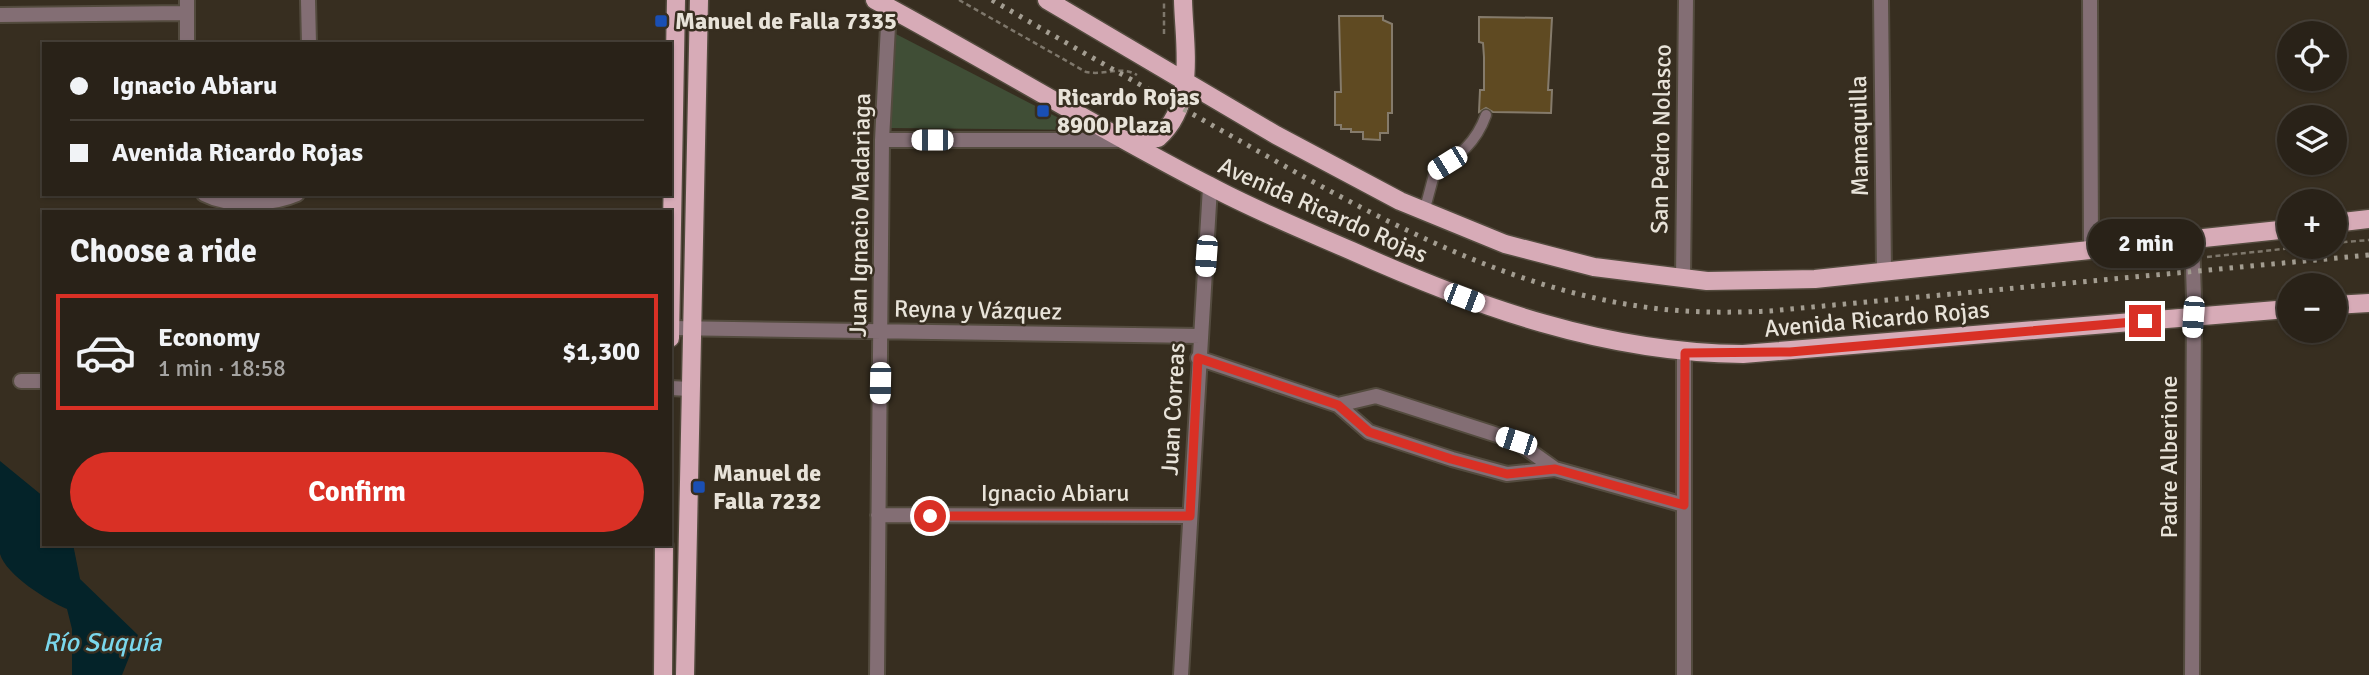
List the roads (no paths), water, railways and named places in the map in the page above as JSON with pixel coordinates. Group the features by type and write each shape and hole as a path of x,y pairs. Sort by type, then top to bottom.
{"main road":[{"path":"672,219 676,0"},
{"path":"685,675 699,0"},
{"name":"Avenida Ricardo Rojas","path":"1047,0 1276,135 1424,212 1535,253 1626,272 1683,279 1762,282 2277,230"},
{"path":"1123,139 1151,140 1164,133 1180,107 1185,80 1183,0"},
{"name":"Avenida Ricardo Rojas","path":"882,4 1210,187 1383,265 1483,305 1584,336 1685,353 1790,352 2277,310"},
{"path":"2347,222 2369,219"},
{"path":"2347,304 2369,303"},
{"path":"663,675 664,546"}],"street":[{"path":"308,0 309,42"},
{"name":"San Pedro Nolasco","path":"1683,279 1686,0"},
{"name":"Mamaquilla","path":"1881,0 1884,271"},
{"path":"2091,0 2091,251"},
{"name":"Juan Ignacio Madariaga","path":"877,675 882,4"},
{"path":"0,15 187,7 187,42"},
{"path":"882,140 1123,139"},
{"name":"Juan Correas","path":"1181,675 1210,187"},
{"path":"207,196 222,201 271,201 290,196"},
{"name":"Padre Alberione","path":"2192,239 2192,675"},
{"name":"Reyna y Vázquez","path":"672,328 1200,336"},
{"path":"1685,353 1685,675"},
{"path":"1198,358 1338,405 1369,432 1451,459 1507,474 1555,469"},
{"path":"21,381 42,381"},
{"path":"672,388 690,389"},
{"path":"1338,405 1376,397 1516,441 1555,469 1684,505"},
{"name":"Ignacio Abiaru","path":"878,516 1190,516"}],"lane":[{"path":"1424,212 1435,171 1460,155 1479,136 1486,115"}],"water":[{"name":"Río Suquía","path":"0,461 42,495 42,546 73,546 80,579 138,635 122,675 72,675 72,629 67,609 19,579 0,554"}],"railway":[{"path":"992,0 1324,188 1425,239 1529,280 1638,306 1704,312 1770,311 2369,255"}],"place":[{"name":"Manuel de Falla 7335","path":"661,21"},
{"name":"Ricardo Rojas 8900 Plaza","path":"1043,111"},
{"name":"Manuel de Falla 7232","path":"699,487"}]}
